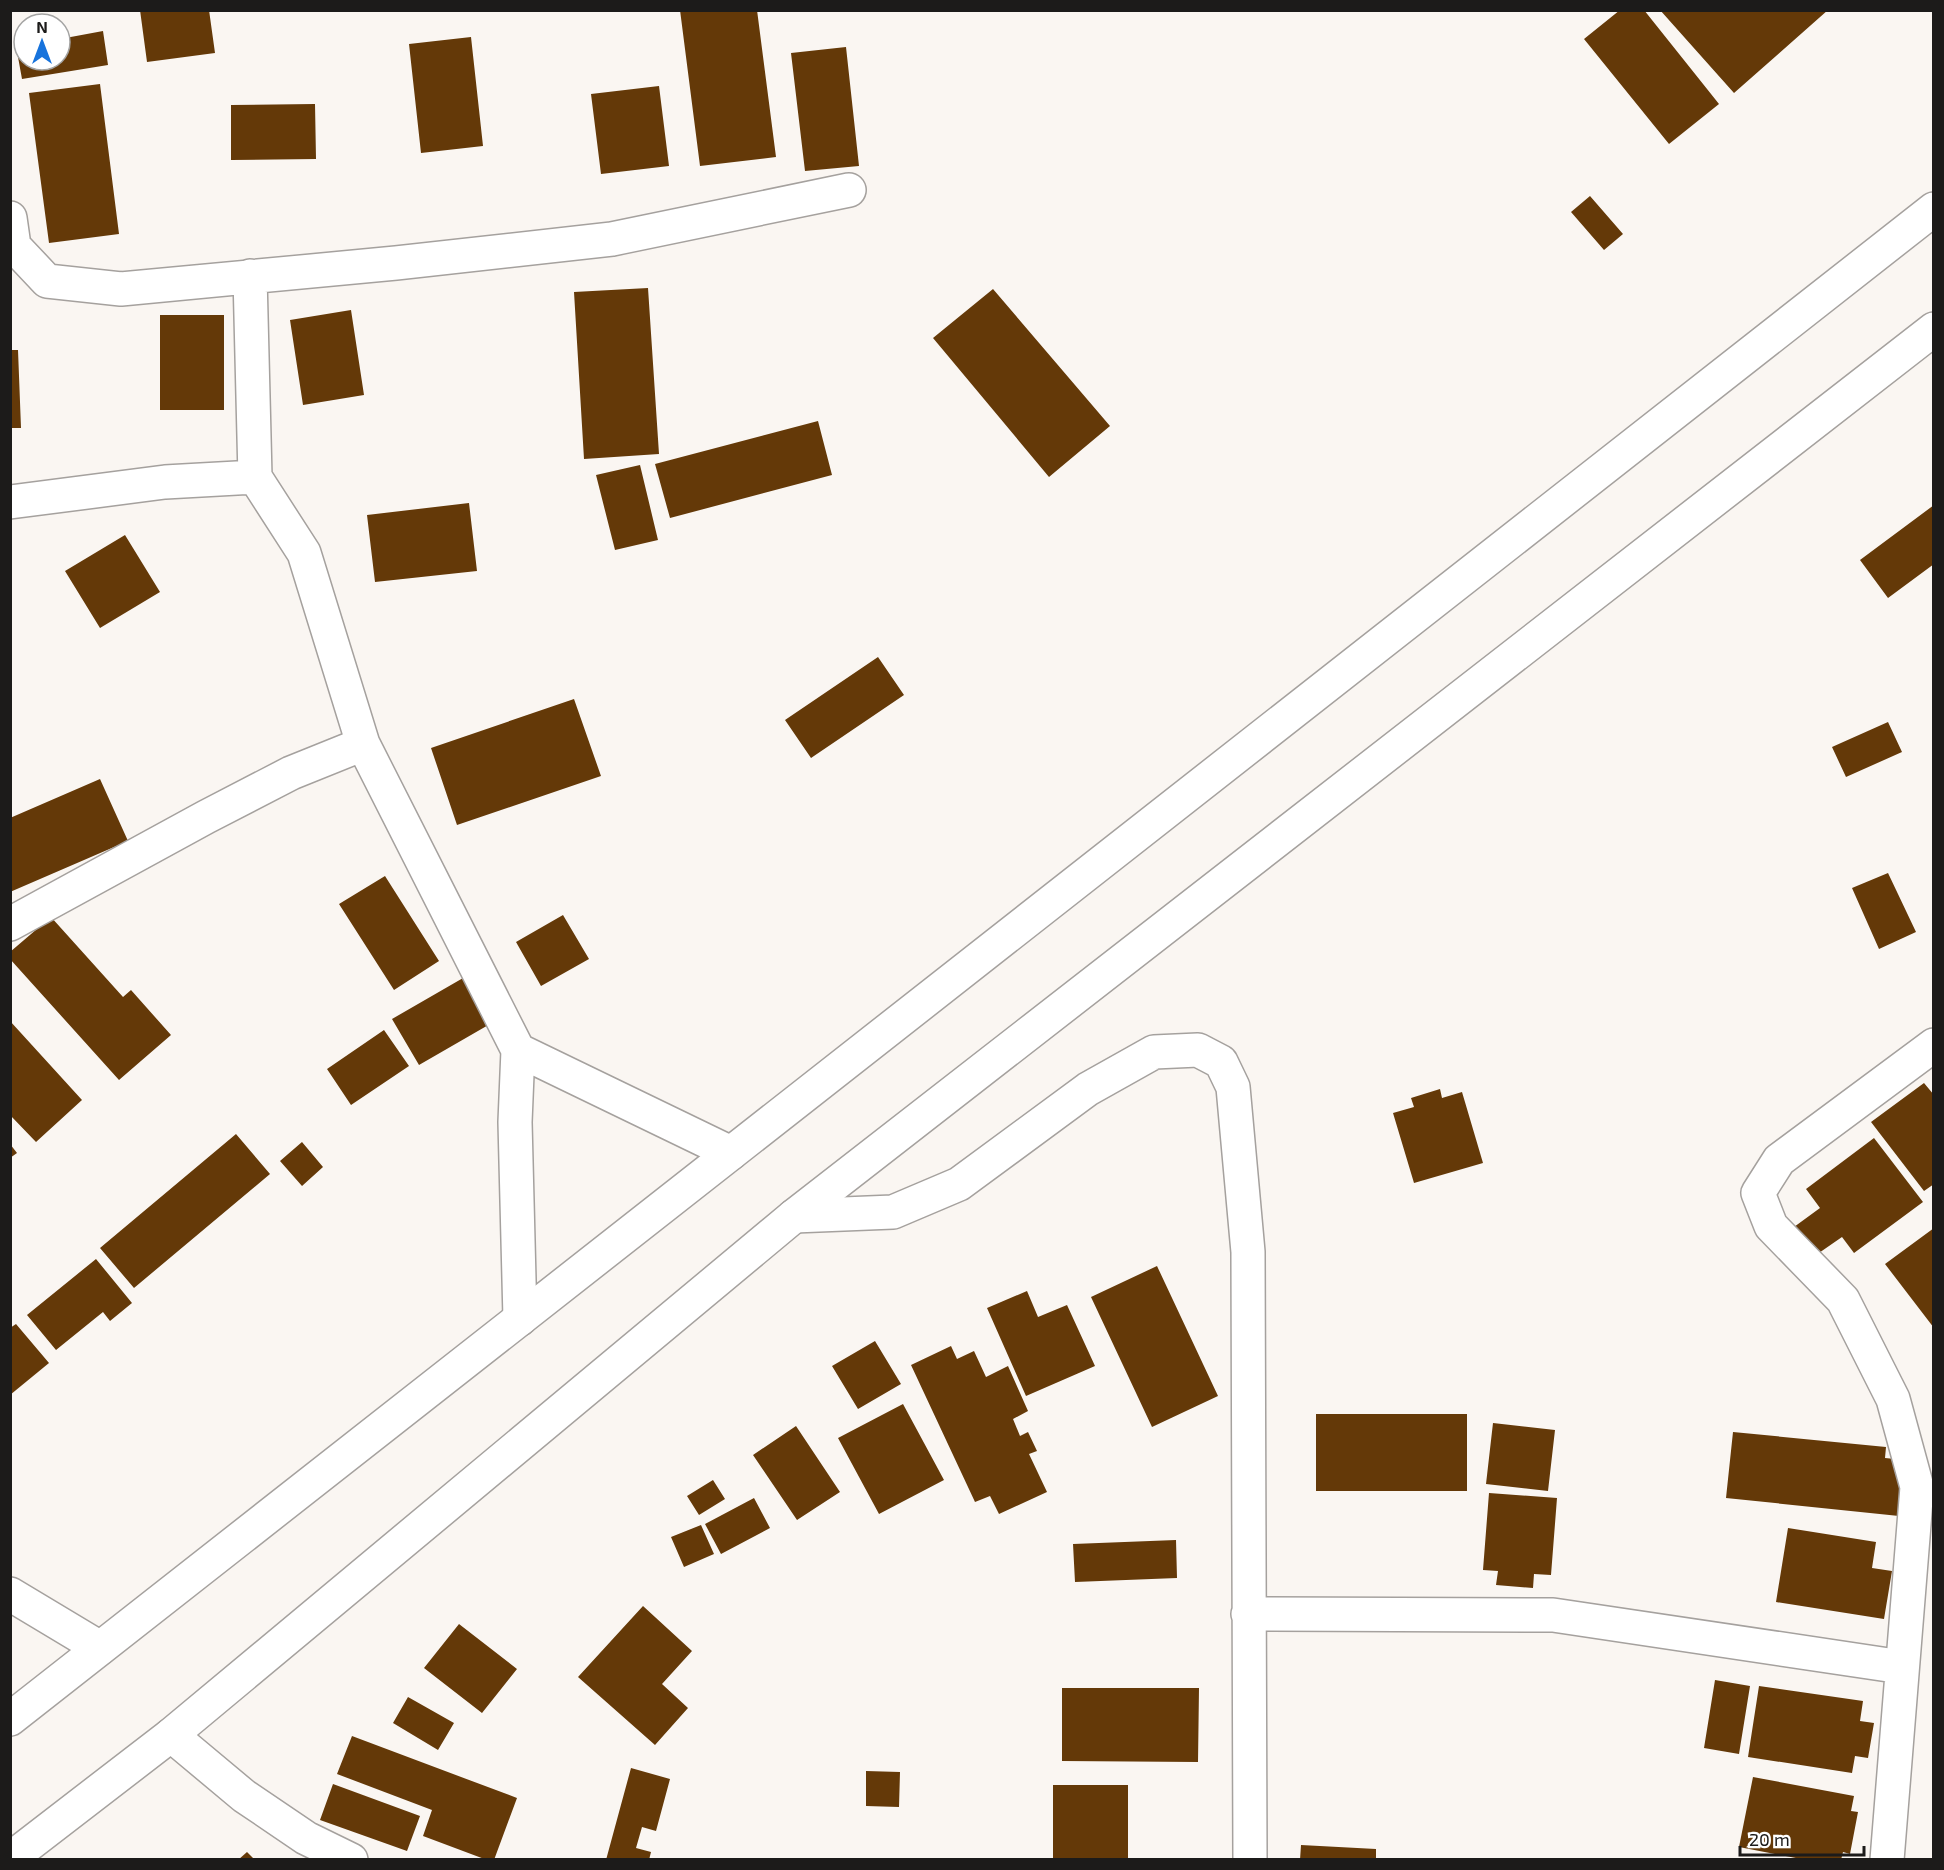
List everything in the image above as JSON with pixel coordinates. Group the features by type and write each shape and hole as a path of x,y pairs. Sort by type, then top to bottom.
{"main road":[{"path":"10,218 14,246 47,281 121,289 612,239 849,190"},
{"path":"10,1719 1934,209"},
{"path":"250,276 255,477 304,553 363,744 518,1050 515,1122 520,1319"},
{"path":"10,1859 171,1735 794,1216 1934,329"},
{"path":"10,502 165,482 255,477"},
{"path":"10,924 291,773 363,744"},
{"path":"1887,1860 1917,1487 1893,1399 1843,1300 1771,1226 1758,1193 1779,1160 1934,1045"},
{"path":"518,1050 731,1153"},
{"path":"794,1216 893,1212 960,1184 1088,1089 1154,1052 1198,1050 1221,1062 1233,1087 1248,1252 1250,1860"},
{"path":"10,1594 100,1648"},
{"path":"1248,1614 1553,1615 1902,1667"},
{"path":"171,1735 244,1796 306,1838 351,1860"}],"building":[{"path":"140,10 209,10 215,53 147,62"},
{"path":"680,10 757,10 776,157 700,166"},
{"path":"1620,10 1644,10 1719,104 1669,144 1584,39"},
{"path":"1660,10 1828,10 1734,93"},
{"path":"103,31 108,65 72,71 72,37"},
{"path":"471,37 483,146 421,153 409,44"},
{"path":"846,47 859,166 805,171 791,53"},
{"path":"21,72 65,72 22,79"},
{"path":"100,84 119,234 49,243 29,93"},
{"path":"659,86 669,166 601,174 591,94"},
{"path":"315,104 316,159 231,160 231,105"},
{"path":"1590,196 1623,234 1604,250 1571,212"},
{"path":"648,288 659,454 584,459 574,292"},
{"path":"993,289 1110,426 1049,477 933,338"},
{"path":"351,310 364,395 303,405 290,320"},
{"path":"160,315 224,315 224,410 160,410"},
{"path":"10,350 18,350 21,428 10,428"},
{"path":"818,421 832,475 670,518 655,464"},
{"path":"640,465 658,540 615,550 596,475"},
{"path":"469,503 477,571 375,582 367,515"},
{"path":"1934,505 1934,564 1888,598 1860,560"},
{"path":"125,535 160,592 100,628 65,571"},
{"path":"878,657 904,695 811,758 785,720"},
{"path":"574,699 601,776 457,825 431,748"},
{"path":"1888,722 1902,752 1846,777 1832,747"},
{"path":"100,779 128,841 10,892 10,818"},
{"path":"1888,873 1916,932 1879,949 1852,888"},
{"path":"385,876 439,961 394,990 339,904"},
{"path":"563,915 589,959 541,986 516,942"},
{"path":"51,917 123,997 131,990 171,1035 119,1080 10,959 10,952"},
{"path":"470,974 497,1020 419,1065 392,1019"},
{"path":"10,1021 82,1100 36,1142 10,1115"},
{"path":"384,1030 409,1066 351,1105 327,1069"},
{"path":"1924,1083 1934,1095 1934,1184 1924,1191 1871,1122"},
{"path":"1440,1089 1442,1098 1462,1092 1483,1163 1414,1183 1393,1113 1414,1107 1411,1098"},
{"path":"236,1134 270,1174 134,1288 100,1248"},
{"path":"1874,1138 1923,1202 1854,1253 1842,1237 1816,1255 1794,1227 1820,1208 1806,1189"},
{"path":"302,1142 323,1167 302,1186 280,1161"},
{"path":"10,1144 17,1153 10,1158"},
{"path":"1934,1228 1934,1328 1885,1264"},
{"path":"96,1259 132,1303 110,1321 103,1312 56,1350 27,1315"},
{"path":"1157,1266 1218,1396 1152,1427 1091,1297"},
{"path":"1027,1291 1038,1317 1067,1305 1095,1366 1026,1396 987,1308"},
{"path":"16,1324 49,1363 10,1395 10,1328"},
{"path":"875,1341 901,1384 858,1409 832,1366"},
{"path":"951,1346 957,1359 974,1351 986,1377 1008,1366 1028,1411 1013,1419 1020,1436 1028,1432 1037,1451 1029,1454 1047,1492 999,1514 990,1496 975,1502 911,1365"},
{"path":"903,1404 944,1480 879,1514 838,1438"},
{"path":"1316,1414 1467,1414 1467,1491 1316,1491"},
{"path":"1493,1423 1555,1430 1548,1491 1486,1484"},
{"path":"796,1426 840,1492 797,1520 753,1455"},
{"path":"1733,1432 1886,1447 1885,1458 1905,1460 1899,1516 1726,1498"},
{"path":"713,1480 725,1499 699,1515 687,1496"},
{"path":"1489,1493 1557,1498 1551,1575 1534,1574 1533,1588 1496,1585 1498,1571 1483,1570"},
{"path":"754,1498 770,1528 721,1554 705,1524"},
{"path":"701,1525 714,1554 684,1567 671,1537"},
{"path":"1788,1528 1876,1542 1872,1568 1892,1571 1884,1619 1776,1602"},
{"path":"1176,1540 1177,1578 1075,1582 1073,1544"},
{"path":"643,1606 692,1651 662,1684 688,1708 655,1745 578,1677"},
{"path":"459,1624 517,1669 482,1713 424,1668"},
{"path":"1715,1680 1750,1686 1739,1754 1704,1748"},
{"path":"1759,1686 1863,1701 1860,1721 1874,1723 1868,1758 1855,1756 1852,1773 1748,1757"},
{"path":"1062,1688 1199,1688 1198,1762 1062,1761"},
{"path":"408,1697 454,1723 438,1750 393,1723"},
{"path":"352,1736 517,1798 494,1860 487,1860 423,1836 432,1810 337,1774"},
{"path":"631,1768 670,1779 656,1831 642,1827 636,1848 651,1852 649,1860 606,1860"},
{"path":"866,1771 900,1772 899,1807 866,1806"},
{"path":"1753,1777 1854,1796 1851,1811 1858,1812 1850,1854 1843,1852 1841,1860 1806,1860 1739,1847"},
{"path":"333,1784 420,1816 407,1851 320,1820"},
{"path":"1053,1785 1128,1785 1128,1860 1053,1860"},
{"path":"1301,1845 1376,1849 1376,1860 1300,1860"},
{"path":"247,1852 255,1860 238,1860"}]}
